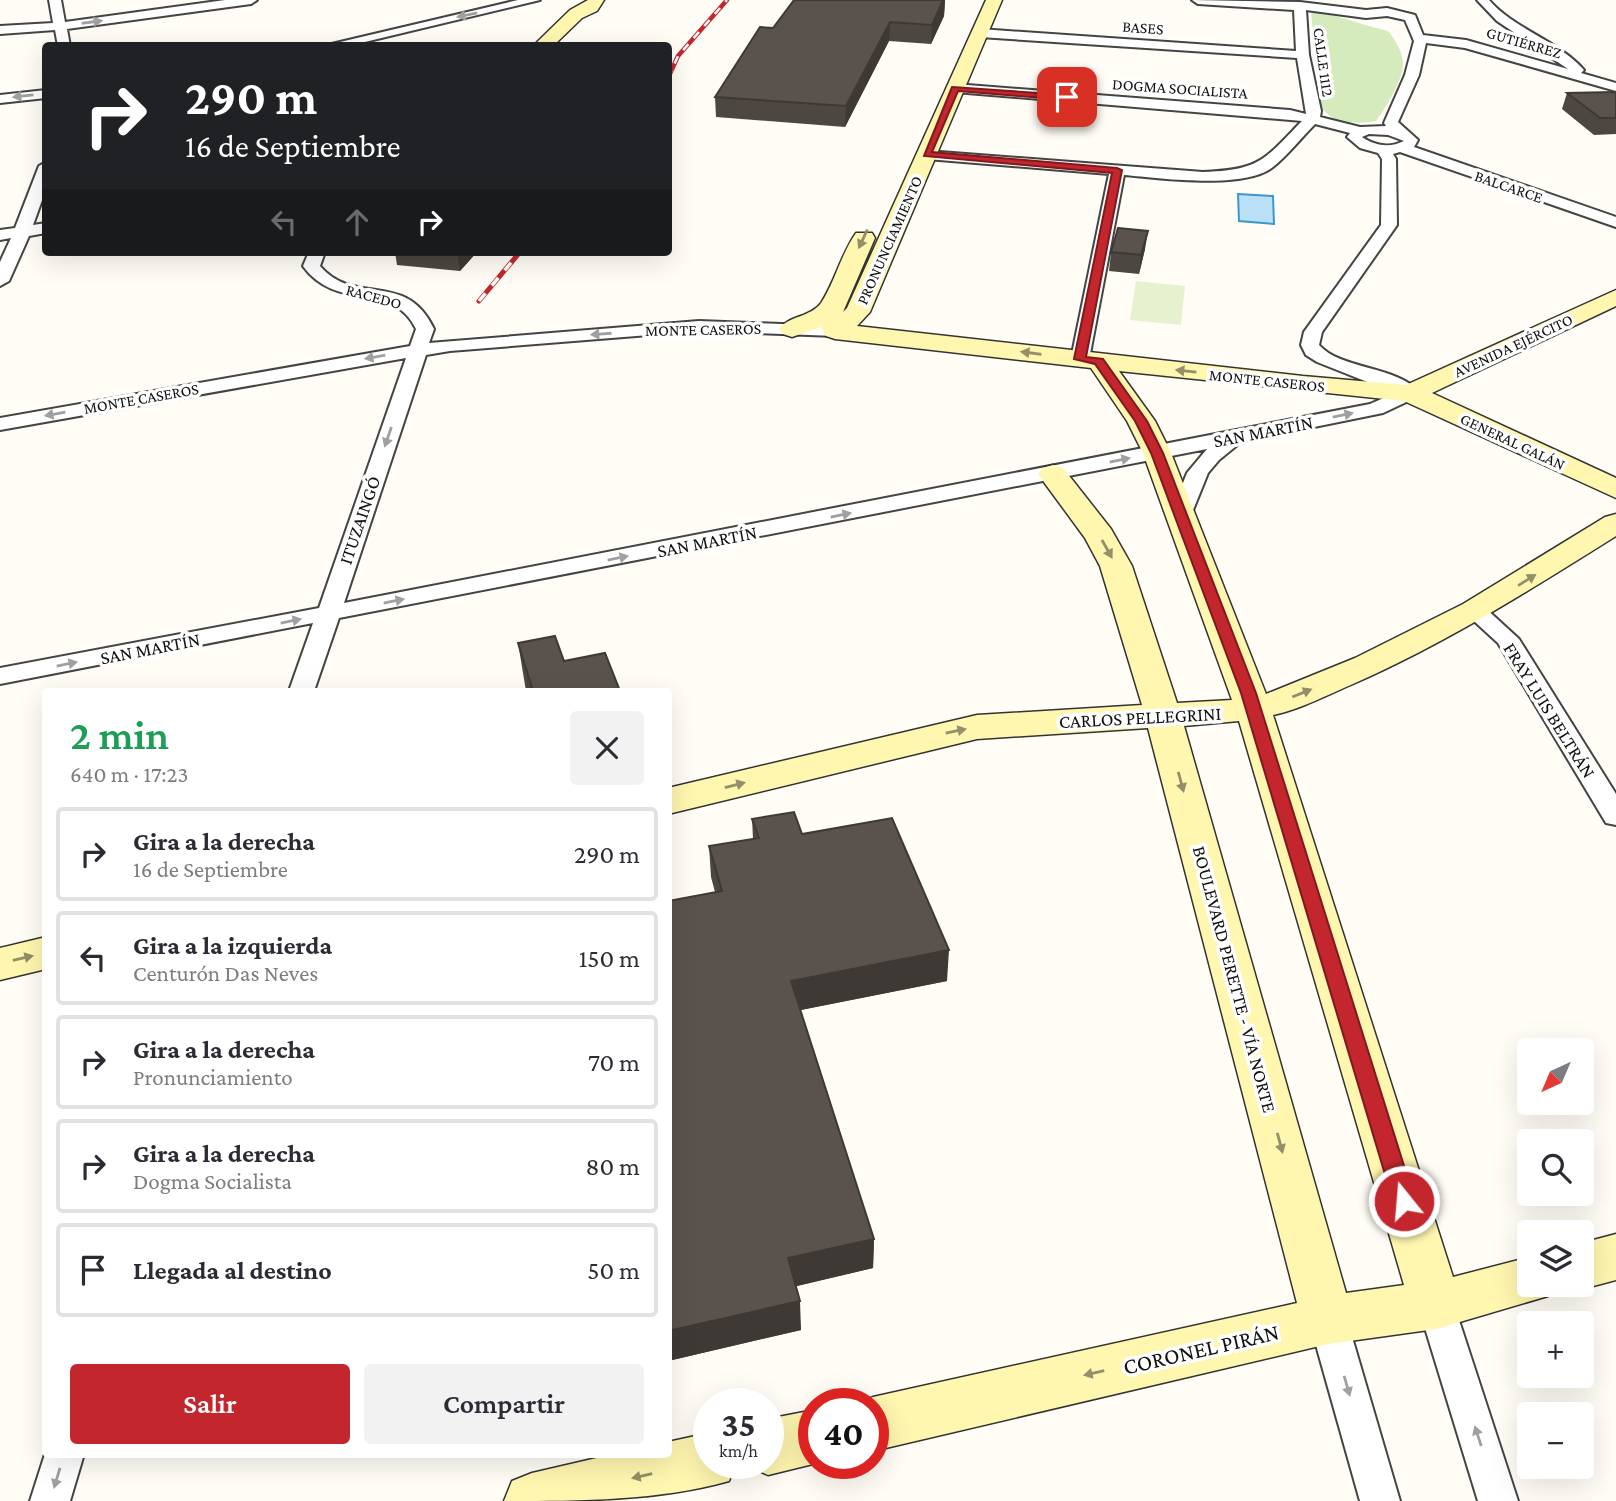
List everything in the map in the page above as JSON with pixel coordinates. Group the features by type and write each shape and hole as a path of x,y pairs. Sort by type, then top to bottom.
{"street":[{"path":"55,0 63,42"},
{"path":"0,30 61,26 251,0"},
{"path":"347,42 534,0"},
{"path":"545,42 571,7 584,12 594,0"},
{"path":"912,136 977,0"},
{"name":"PRONUNCIAMIENTO","path":"833,320 858,312 994,0"},
{"path":"1198,0 1300,6 1366,14 1370,21 1385,18 1410,23 1420,37 1412,75 1391,123 1401,141 1383,149 1359,143 1354,136 1359,131"},
{"path":"1361,0 1385,18"},
{"path":"1483,0 1495,13 1576,68 1577,75"},
{"name":"CALLE 1112","path":"1117,170 1203,177 1245,174 1266,166 1312,119 1314,111 1303,55 1300,6"},
{"name":"GUTIÉRREZ","path":"1385,18 1420,37 1465,44 1616,87"},
{"name":"BASES","path":"980,33 1303,55"},
{"name":"DOGMA SOCIALISTA","path":"955,88 1290,114 1359,131"},
{"path":"0,99 42,94"},
{"name":"BALCARCE","path":"1359,131 1374,129 1616,222"},
{"path":"1383,149 1389,159 1389,225 1313,332 1310,345 1312,351 1324,358 1384,380 1410,393"},
{"path":"927,155 1117,170 1089,360 1141,421 1157,453 1253,709 1498,1501"},
{"path":"0,281 42,177"},
{"name":"PRONUNCIAMIENTO","path":"833,320 871,223"},
{"path":"0,235 42,229"},
{"name":"RACEDO","path":"315,256 311,266 316,275 324,280 333,285 405,302 422,316 425,330 418,349"},
{"name":"AVENIDA EJÉRCITO","path":"1410,393 1616,297"},
{"path":"863,300 867,310 877,318 941,342"},
{"path":"792,329 833,320"},
{"name":"MONTE CASEROS","path":"833,320 941,342 1410,393"},
{"name":"MONTE CASEROS","path":"0,424 418,349 699,326 792,329"},
{"name":"ITUZAINGÓ","path":"303,688 418,349"},
{"name":"SAN MARTÍN","path":"0,676 1053,474 1376,409 1410,393"},
{"name":"GENERAL GALÁN","path":"1410,393 1616,489"},
{"path":"1181,515 1190,482 1209,456 1244,435"},
{"name":"BOULEVARD PERETTE - VÍA NORTE","path":"1053,474 1100,536 1116,566 1163,716 1380,1501"},
{"name":"CARLOS PELLEGRINI","path":"672,800 977,727 1253,709 1281,702 1475,611 1616,523"},
{"name":"FRAY LUIS BELTRÁN","path":"1475,611 1507,639 1616,817"},
{"path":"0,964 42,954"},
{"path":"1594,1263 1616,1257"},
{"name":"CORONEL PIRÁN","path":"889,1419 1328,1320 1436,1305 1517,1283"},
{"path":"50,1501 63,1458"},
{"path":"532,1501 693,1465"}],"green space":[{"path":"1311,12 1388,31 1396,43 1402,56 1402,72 1376,121 1353,123 1338,120 1325,112 1320,105"},
{"path":"1136,281 1185,286 1181,325 1130,320"}],"water":[{"path":"1238,194 1273,196 1274,224 1239,221"}],"building":[{"path":"794,0 943,0 932,25 890,22 846,106 715,97 760,27 773,28"},
{"path":"1616,92 1616,118 1600,118 1567,93"},
{"path":"1118,228 1148,231 1141,255 1111,252"},
{"path":"555,636 564,661 605,653 619,688 532,688 518,643"},
{"path":"794,812 802,834 892,818 949,950 791,981 874,1239 788,1258 800,1301 672,1330 672,900 722,891 709,846 759,838 752,819"}],"railway":[{"path":"672,69 678,56 727,0"},
{"path":"479,301 517,256"}],"route":[{"path":"1067,97 955,88 927,155 1117,170 1080,359 1099,361 1141,421 1157,453 1248,693 1404,1201"}]}
